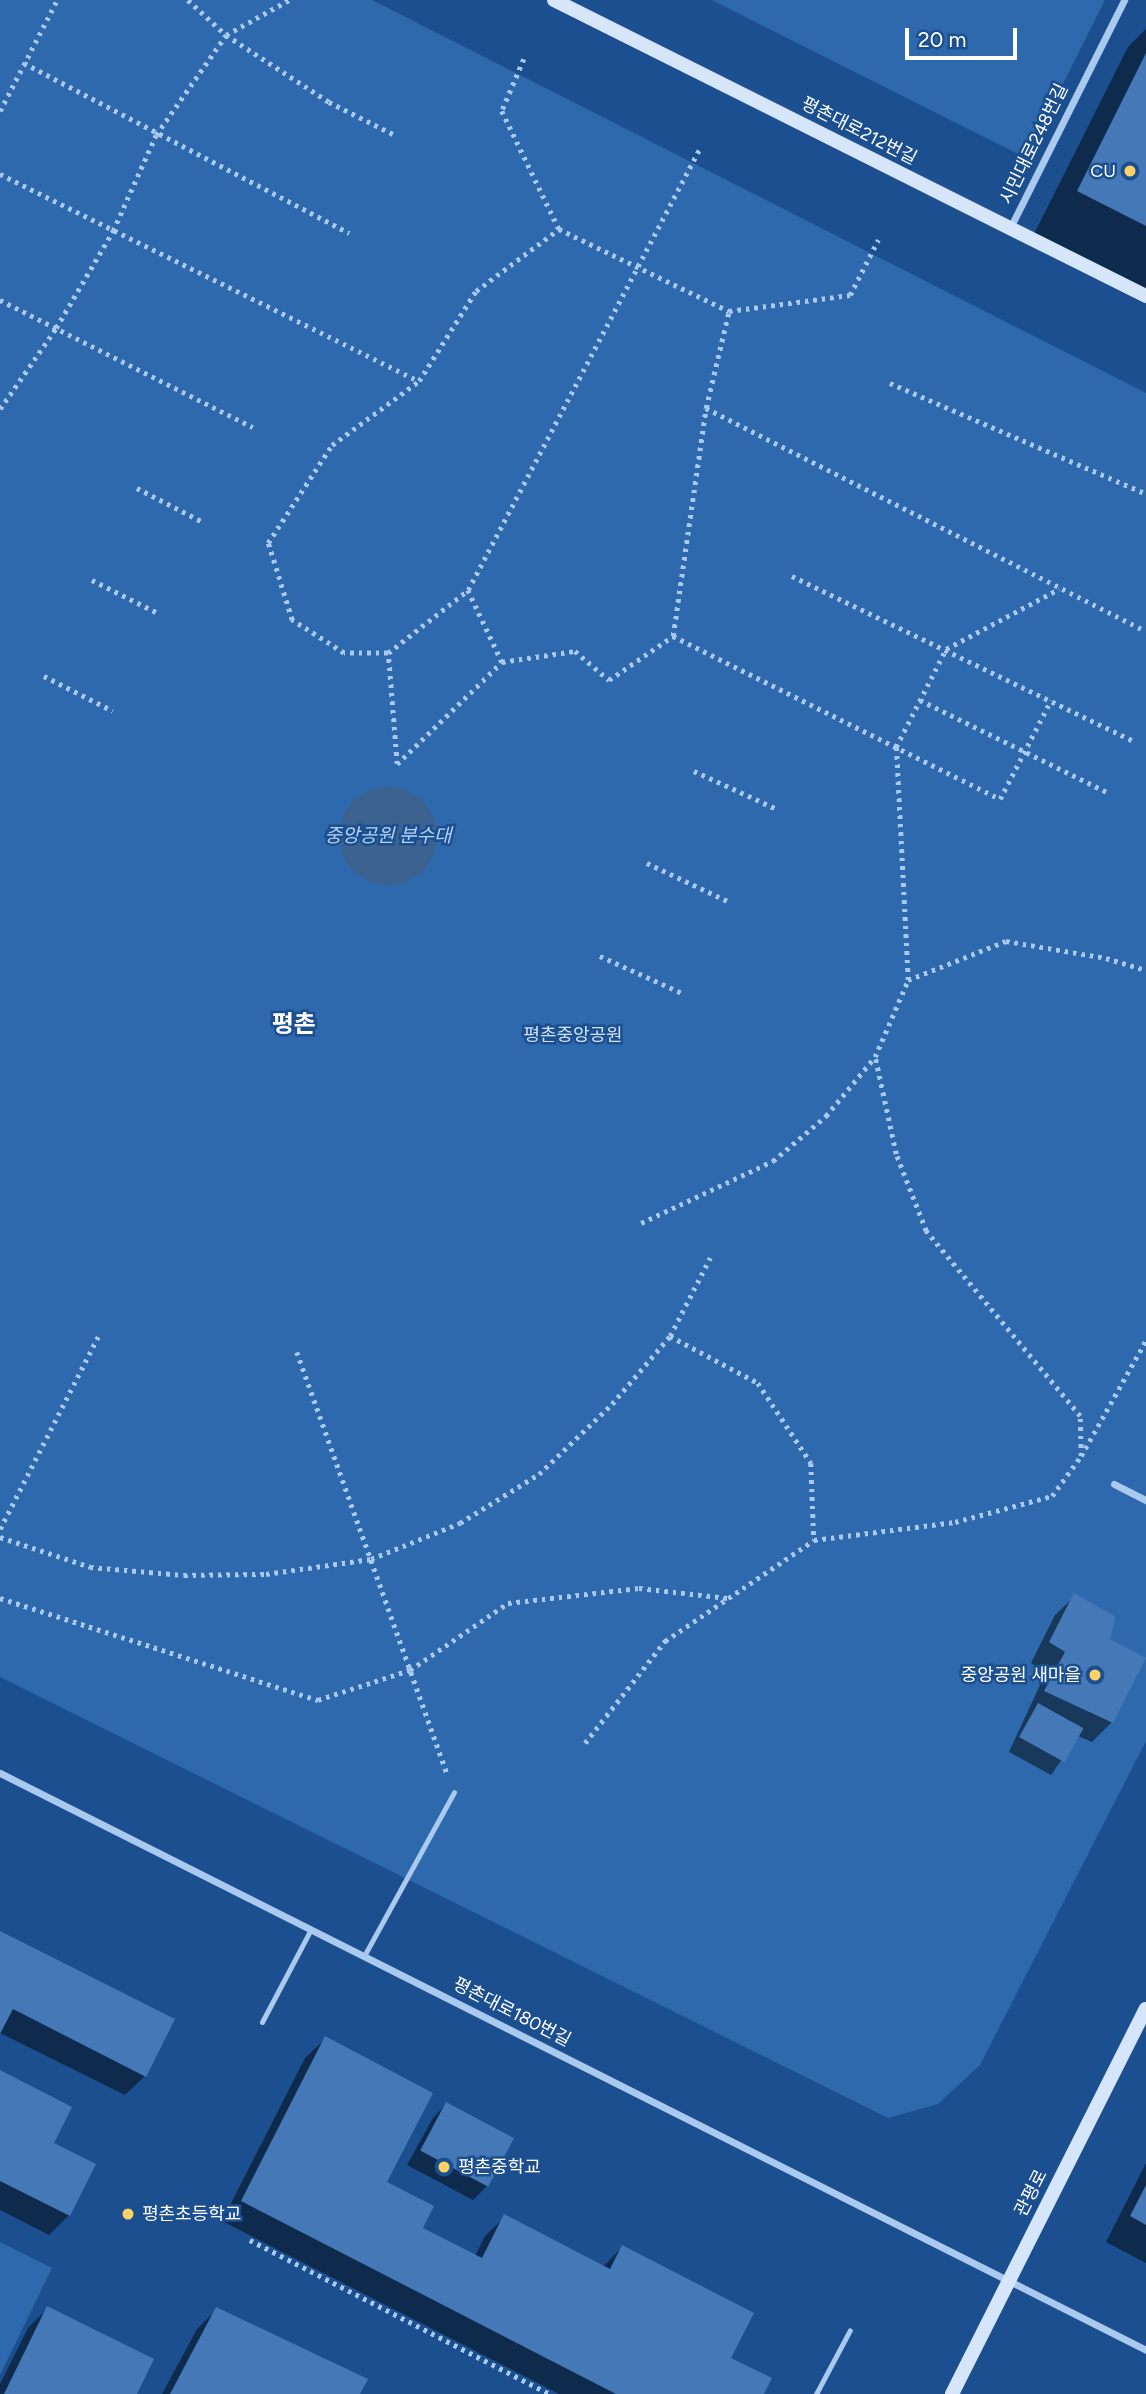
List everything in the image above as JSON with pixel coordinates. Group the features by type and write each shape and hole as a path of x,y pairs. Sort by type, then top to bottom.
{"street":[{"name":"평촌대로212번길","path":"554,0 1146,296"},
{"name":"시민대로248번길","path":"1010,228 1124,0"},
{"path":"1114,1484 1146,1500"},
{"name":"평촌대로180번길","path":"0,1773 1146,2350"},
{"name":"관평로","path":"952,2394 1146,2009"}],"lane":[{"path":"365,1955 454,1791"},
{"path":"262,2022 311,1929"},
{"path":"816,2394 850,2330"}],"path":[{"path":"0,111 57,0"},
{"path":"188,0 226,35 329,102 397,136"},
{"path":"0,409 56,328 113,231 156,135 226,35 289,0"},
{"path":"524,59 502,111 559,229 729,311 849,295 878,240"},
{"path":"24,63 156,135 349,233"},
{"path":"559,229 476,291 419,381 332,445 268,543 292,620 344,653 388,653 468,590 700,149"},
{"path":"0,174 419,381"},
{"path":"0,300 253,427"},
{"path":"388,653 397,764 502,662 575,651 609,680 673,635 706,408 729,311"},
{"path":"890,383 1146,494"},
{"path":"706,408 1146,631"},
{"path":"137,488 205,523"},
{"path":"792,576 1135,741"},
{"path":"92,580 160,614"},
{"path":"641,1223 773,1161 826,1116 875,1057 908,981 896,747 946,649 1059,589"},
{"path":"468,590 502,662"},
{"path":"673,635 1000,799 1051,700"},
{"path":"44,676 113,710"},
{"path":"920,700 1109,793"},
{"path":"694,771 777,809"},
{"path":"647,863 730,902"},
{"path":"908,981 1006,941 1106,958 1146,971"},
{"path":"600,956 684,994"},
{"path":"875,1057 896,1154 926,1231 1080,1416 1081,1456"},
{"path":"0,1537 90,1567 184,1575 266,1574 371,1559 460,1523 539,1474 612,1404 670,1336 710,1258"},
{"path":"0,1529 99,1335"},
{"path":"670,1336 758,1383 811,1464 814,1540"},
{"path":"584,1744 665,1641 814,1540 955,1522 1052,1496 1081,1456 1146,1340"},
{"path":"297,1352 454,1791"},
{"path":"0,1598 318,1700 410,1670 508,1603 639,1588 727,1598"},
{"path":"250,2240 550,2394"}],"green space":[{"name":"평촌중앙공원","path":"0,0 372,0 1146,393 1146,1741 980,2065 938,2104 888,2118 0,1677"},
{"path":"712,0 1105,0 1026,158"},
{"path":"0,2242 52,2268 0,2375"}],"water":[{"name":"중앙공원 분수대","path":"388,787 407,791 423,801 433,817 437,836 433,855 423,871 407,881 388,885 369,881 353,871 343,855 339,836 343,817 353,801 369,791"}],"building":[{"path":"1146,53 1146,226 1077,191"},
{"name":"중앙공원 새마을","path":"1074,1593 1116,1617 1110,1639 1146,1658 1113,1723 1044,1691 1065,1652 1049,1642"},
{"path":"1038,1703 1083,1728 1065,1762 1019,1737"},
{"path":"0,1931 175,2019 146,2077 13,2009 0,2034"},
{"path":"325,2036 433,2093 387,2182 434,2206 423,2228 482,2258 504,2214 610,2269 622,2245 754,2313 731,2358 772,2378 764,2394 616,2394 241,2201"},
{"path":"0,2070 72,2107 54,2143 96,2164 70,2216 0,2181"},
{"path":"446,2102 514,2138 488,2187 420,2151"},
{"path":"1146,2185 1146,2225 1130,2216"},
{"path":"47,2306 154,2359 137,2394 4,2394"},
{"path":"216,2307 368,2379 360,2394 170,2394"}],"place":[{"name":"CU","path":"1130,171"},
{"name":"중앙공원 새마을","path":"1095,1675"},
{"name":"평촌중학교","path":"444,2167"},
{"name":"평촌초등학교","path":"128,2214"}],"district":[{"name":"평촌","path":"294,1024"}]}
